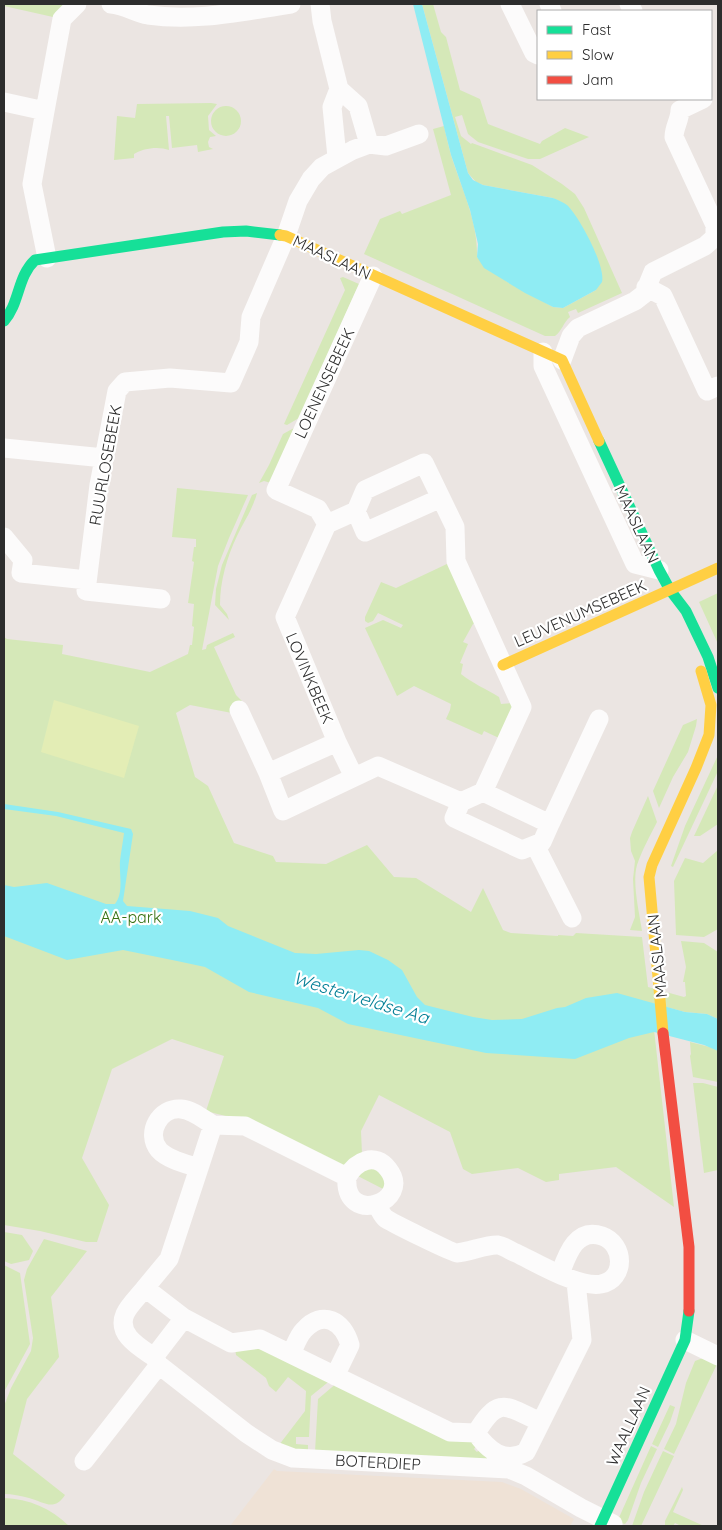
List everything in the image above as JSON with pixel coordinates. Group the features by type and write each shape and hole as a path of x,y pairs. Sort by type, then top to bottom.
{"street":[{"path":"47,258 32,184 62,19 77,4"},
{"path":"111,4 120,5 147,15 201,18 292,4"},
{"path":"320,4 322,21 339,89 358,106 369,144"},
{"path":"510,4 534,53 537,54"},
{"path":"337,157 332,107 339,89"},
{"path":"562,360 571,336 578,328 635,301 644,294 653,272 716,239 715,225 674,137 674,130 680,117 678,104 698,100"},
{"path":"4,102 45,111"},
{"path":"286,236 294,209 307,184 322,167 337,157 369,144 386,146 419,134"},
{"name":"MAASLAAN","path":"4,321 10,315 23,274 28,265 36,260 223,232 246,231 286,236 562,360 659,570 670,590 686,611 708,657 718,688"},
{"name":"RUURLOSEBEEK","path":"87,580 99,485 118,391 125,382 170,378 231,383 249,342 251,317 286,236"},
{"name":"LOENENSEBEEK","path":"327,524 318,509 276,490 373,276"},
{"path":"646,287 663,296 707,391 718,386"},
{"name":"MAASLAAN","path":"543,352 542,366 635,564 659,570"},
{"path":"4,448 104,458"},
{"path":"327,524 356,511 365,490 424,464 455,527 456,562 522,707 483,792 461,802 454,818 522,850 542,842 599,718"},
{"path":"356,511 365,532 441,498"},
{"name":"LOVINKBEEK","path":"327,524 284,618 354,777"},
{"path":"4,537 23,560 21,573 87,580 86,591 161,599"},
{"name":"LEUVENUMSEBEEK","path":"503,665 718,568"},
{"name":"MAASLAAN","path":"670,590 672,608 698,661 708,694 711,717 709,735 652,866 649,878 665,999 689,1247 690,1342"},
{"path":"239,710 283,811 378,766 461,802"},
{"name":"MAASLAAN","path":"665,999 660,901 662,868 718,738"},
{"path":"268,773 337,742"},
{"path":"483,792 550,824"},
{"path":"535,845 572,918"},
{"name":"MAASLAAN","path":"669,1041 698,1237 700,1275"},
{"path":"213,1125 199,1168 169,1157 160,1151 154,1140 155,1127 160,1117 169,1111 181,1109 195,1114 213,1125 245,1126 347,1177"},
{"path":"367,1160 377,1161 384,1164 390,1170 393,1180 392,1188 389,1196 377,1205 367,1206 357,1202 349,1193 346,1185 347,1177 351,1169 360,1162 367,1160"},
{"name":"BOTERDIEP","path":"199,1168 169,1259 125,1314 124,1324 129,1339 246,1433 272,1450 292,1458 509,1463 526,1476 607,1524"},
{"path":"145,1288 184,1318 231,1343 260,1338 450,1432 476,1433 492,1451 509,1463 526,1452 582,1340 568,1278 499,1245 455,1253 385,1218 377,1205"},
{"path":"701,1304 699,1322 690,1342 718,1356"},
{"path":"84,1461 157,1361 184,1318"},
{"path":"291,1354 302,1331 313,1321 323,1319 334,1321 342,1328 350,1345 335,1376"},
{"name":"WAALLAAN","path":"607,1524 690,1342"},
{"path":"476,1433 486,1417 498,1407 507,1406 540,1422"}],"shaded area":[{"path":"274,1469 277,1471 502,1482 521,1489 574,1519 570,1526 230,1526"}],"green space":[{"path":"4,4 65,4 53,17 4,6"},
{"path":"422,4 433,4 441,32 446,37 460,90 480,99 488,124 540,144 565,128 589,137 540,159 528,159 478,142 468,134 462,115 455,117 461,136 471,144 532,165 575,194 584,208 622,293 578,313 576,309 568,312 570,317 555,336 545,336 364,254 380,219 400,211 402,214 451,195 433,129 444,126 473,222 477,257 506,281 553,307 563,308 596,290 595,254 581,226 567,206 553,198 483,185 476,182 468,173"},
{"path":"137,104 217,104 208,116 209,130 216,136 210,137 208,142 209,147 213,149 198,152 197,145 172,148 169,116 166,116 169,150 161,148 146,149 134,154 134,158 114,160 117,116 135,118"},
{"path":"226,106 232,107 240,115 240,127 232,135 226,136 220,135 212,127 211,121 212,115 220,107"},
{"path":"343,277 359,284 299,418 287,425 284,424 345,290 340,278"},
{"path":"294,428 271,483 264,481 259,483 283,434"},
{"name":"AA-park","path":"177,488 248,495 218,566 202,650 206,649 207,645 233,633 235,637 214,647 236,695 243,702 230,708 232,713 190,705 176,713 195,777 208,786 234,843 273,856 276,862 326,864 367,845 394,877 416,878 471,912 483,888 503,930 511,933 573,936 576,933 642,937 648,987 684,997 686,996 685,982 683,982 686,967 681,941 704,943 718,952 718,1019 707,1014 685,1012 651,1003 674,1207 616,1167 559,1174 559,1180 546,1182 518,1168 472,1174 463,1169 450,1132 379,1095 361,1131 362,1154 342,1170 241,1120 206,1111 224,1056 172,1039 112,1069 82,1158 109,1205 97,1242 86,1242 4,1225 4,637 7,639 63,645 62,654 150,672 188,654 190,645 192,645 194,627 192,626 194,604 188,603 196,539 172,537"},
{"path":"257,493 251,510 233,544 223,578 220,605 229,620 215,605 216,589 222,565 252,495"},
{"path":"449,563 477,622 473,624 463,642 468,644 460,663 463,664 461,674 499,697 501,704 514,703 501,739 484,731 482,735 446,719 451,704 414,686 397,696 365,628 383,620 401,628 403,625 378,613 373,621 368,623 365,621 365,617 381,582 396,588"},
{"path":"718,593 718,644 699,602"},
{"path":"54,700 139,726 124,778 41,752"},
{"path":"697,719 688,752 673,777 659,808 653,791 683,725"},
{"path":"718,755 718,771 673,867 671,866 685,826"},
{"path":"718,785 718,824 700,836 694,836"},
{"path":"648,796 657,822 641,854 636,872 636,897 642,931 630,930 635,917 633,879 635,861 631,851 630,838"},
{"path":"718,850 718,929 704,937 676,935 674,881 685,858 703,863"},
{"path":"690,1042 714,1048 718,1051 718,1082 693,1077"},
{"path":"693,1083 703,1083 718,1087 718,1170 704,1173"},
{"path":"380,1166 387,1191 352,1173"},
{"path":"4,1232 22,1235 33,1251 29,1260 11,1264 4,1261"},
{"path":"44,1239 87,1251 51,1297 59,1357 27,1399 13,1454 65,1495 57,1503 53,1504 4,1494 4,1406 11,1388 31,1351 33,1338 24,1280 27,1269"},
{"path":"4,1265 20,1273 30,1344 4,1392"},
{"path":"260,1344 332,1379 311,1396 309,1437 296,1437 296,1444 308,1445 308,1452 279,1445 305,1411 306,1391 288,1377 276,1392 269,1386 266,1378 236,1355 235,1347"},
{"path":"703,1358 717,1364 674,1454 664,1449 676,1424 686,1383 695,1361"},
{"path":"338,1382 471,1438 478,1444 474,1449 477,1452 481,1448 492,1461 315,1452 318,1399"},
{"path":"670,1405 675,1407 658,1447 652,1444"},
{"path":"651,1446 657,1449 641,1483 628,1520 625,1524 617,1522"},
{"path":"663,1451 674,1456 641,1526 632,1526 644,1492"},
{"path":"682,1487 683,1490 673,1512 704,1526 681,1526 675,1523 673,1526 665,1526 665,1521"},
{"path":"4,1498 22,1500 47,1509 69,1526 4,1526"}],"water":[{"path":"413,4 422,4 468,173 473,180 483,185 553,198 567,205 578,219 600,265 602,282 596,290 563,308 553,307 525,293 484,268 477,257 478,244 470,210 451,155"},
{"name":"Westerveldse Aa","path":"4,804 58,812 131,829 133,834 123,901 127,906 190,911 218,918 228,926 295,953 316,954 359,950 369,951 388,960 402,970 417,997 425,1005 473,1017 492,1020 522,1019 565,1007 586,998 617,993 685,1012 707,1014 718,1019 718,1051 704,1045 654,1032 629,1038 575,1059 486,1053 348,1024 318,1008 249,992 205,967 123,950 67,960 4,936 4,885 14,887 47,883 106,904 115,904 118,900 120,889 120,861 124,833 56,816 4,809"}],"traffic: fast":[{"path":"4,321 13,306 25,274 35,260 223,232 246,231 280,235"},
{"path":"599,441 659,570 670,590 686,611 708,657 718,688"},
{"path":"600,1526 685,1340 689,1311"}],"traffic: slow":[{"path":"280,235 286,236 562,360 599,441"},
{"path":"503,665 718,568"},
{"path":"663,1033 649,877 652,865 709,735 711,705 701,671"}],"traffic: jam":[{"path":"663,1033 689,1247 689,1311"}]}
